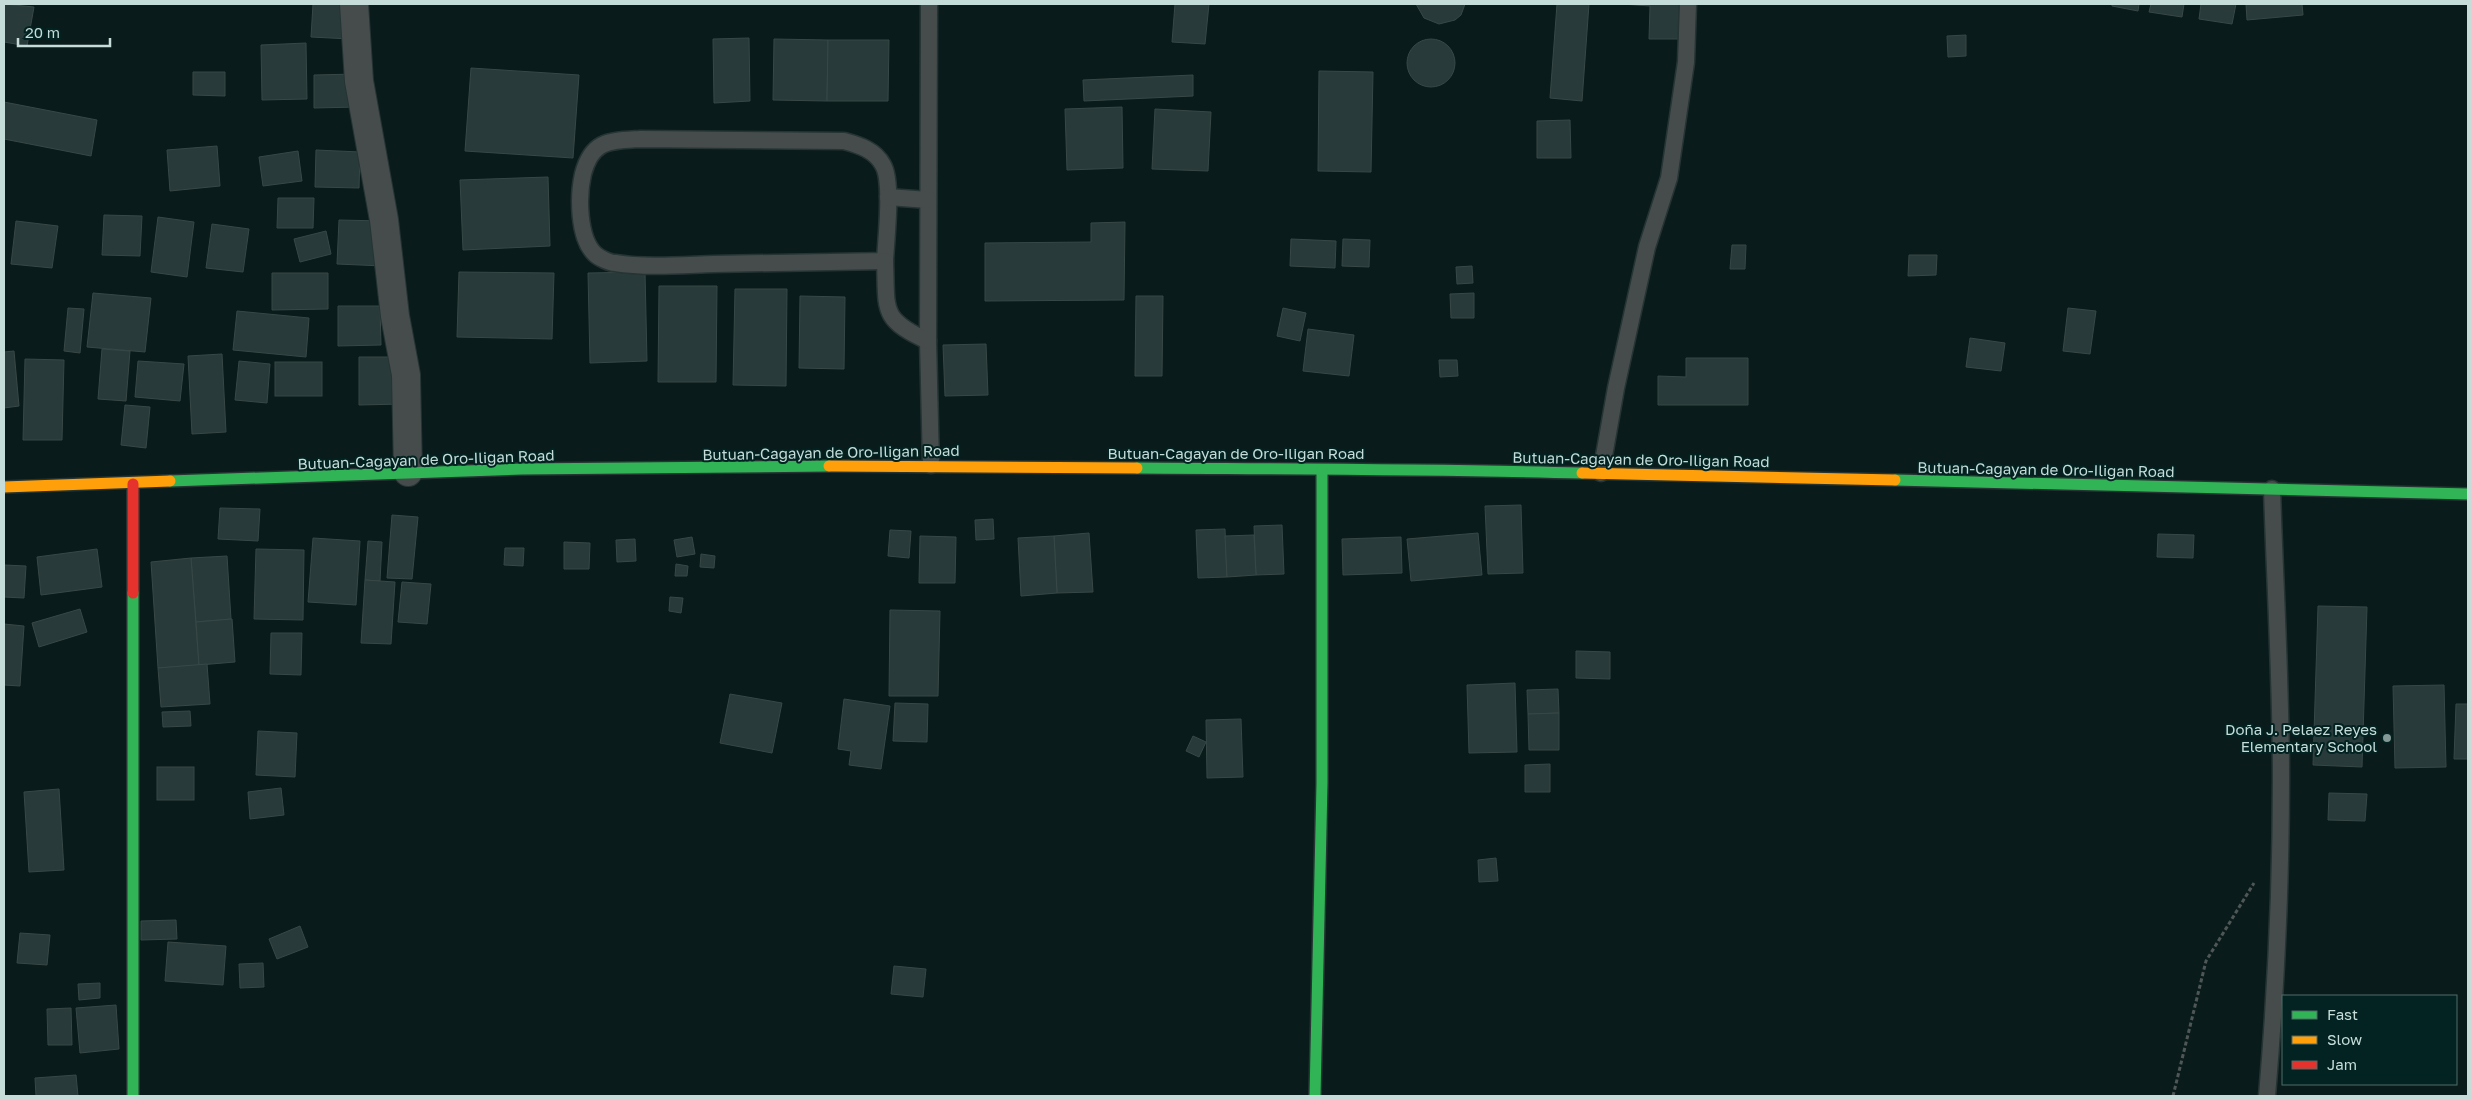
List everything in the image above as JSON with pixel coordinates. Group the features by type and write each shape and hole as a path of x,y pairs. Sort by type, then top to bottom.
{"main road":[{"name":"Butuan-Cagayan de Oro-Iligan Road","path":"4,487 133,484 408,472 931,465 1322,470 1386,468 2468,494"},
{"path":"1315,1096 1319,989 1323,637 1322,470"},
{"path":"133,484 133,1096"}],"street":[{"path":"354,4 359,81 384,220 395,316 406,375 408,472"}],"lane":[{"path":"929,4 928,341 931,465"},
{"path":"1601,474 1616,388 1644,256 1669,178 1686,62 1688,4"},
{"path":"885,261 671,265 613,263 596,255 587,243 581,224 581,181 586,162 595,148 610,141 640,139 844,140 862,146 874,154 884,166 888,197 885,261 887,305 894,322 905,331 928,341"},
{"path":"888,197 928,200"},
{"path":"2267,1096 2277,980 2281,831 2272,490"}],"path":[{"path":"2173,1096 2206,961 2256,880"}],"building":[{"path":"4,4 34,7 27,46 4,42"},
{"path":"313,4 351,4 350,39 311,37"},
{"path":"1175,4 1209,4 1205,44 1172,42"},
{"path":"1416,4 1465,4 1461,15 1455,20 1439,24 1424,18"},
{"path":"1557,4 1589,4 1582,101 1550,98"},
{"path":"1622,4 1680,4 1679,39 1649,39 1650,6"},
{"path":"2112,4 2139,4 2138,11 2112,6"},
{"path":"2151,4 2184,4 2182,17 2149,12"},
{"path":"2201,4 2236,4 2232,24 2199,19"},
{"path":"2246,4 2302,4 2303,15 2247,20"},
{"path":"1966,35 1966,56 1948,57 1947,36"},
{"path":"749,38 750,101 714,103 713,39"},
{"path":"774,39 828,40 827,101 773,100"},
{"path":"1431,39 1440,41 1448,46 1453,54 1455,63 1453,72 1448,80 1440,85 1431,87 1422,85 1414,80 1409,72 1407,63 1409,54 1414,46 1422,41"},
{"path":"828,40 889,40 888,101 827,101"},
{"path":"306,43 307,99 262,100 261,45"},
{"path":"471,68 579,75 573,158 465,151"},
{"path":"1319,71 1373,72 1371,172 1318,171"},
{"path":"193,72 225,72 225,96 193,95"},
{"path":"356,74 357,107 314,108 314,75"},
{"path":"1193,75 1193,96 1084,101 1083,80"},
{"path":"4,102 97,120 91,156 4,139"},
{"path":"1122,107 1123,168 1067,170 1065,109"},
{"path":"1155,109 1211,112 1208,171 1152,169"},
{"path":"1570,120 1571,158 1537,158 1537,121"},
{"path":"217,146 220,186 170,191 167,150"},
{"path":"316,150 360,152 359,188 315,187"},
{"path":"298,151 302,181 263,186 259,157"},
{"path":"548,177 550,246 463,250 460,180"},
{"path":"278,198 314,198 313,228 277,228"},
{"path":"104,215 142,216 140,256 102,255"},
{"path":"158,217 194,222 187,277 151,272"},
{"path":"339,220 384,221 383,266 337,264"},
{"path":"16,221 58,226 52,268 11,264"},
{"path":"1125,222 1124,300 985,301 985,243 1091,242 1091,223"},
{"path":"212,224 249,229 243,272 206,268"},
{"path":"326,231 331,254 300,262 294,239"},
{"path":"1291,239 1336,241 1335,268 1290,266"},
{"path":"1343,239 1370,240 1369,267 1342,266"},
{"path":"1732,245 1746,245 1745,269 1730,269"},
{"path":"1909,255 1937,255 1936,275 1908,276"},
{"path":"1472,266 1473,283 1457,284 1456,267"},
{"path":"459,272 554,273 552,339 457,337"},
{"path":"645,272 647,361 590,363 588,273"},
{"path":"272,273 328,273 328,309 272,310"},
{"path":"659,286 717,286 716,382 658,382"},
{"path":"735,289 787,289 786,386 733,385"},
{"path":"93,293 151,298 145,352 87,347"},
{"path":"1474,293 1474,318 1451,318 1450,294"},
{"path":"800,296 845,297 844,369 799,368"},
{"path":"1136,296 1163,296 1162,376 1135,376"},
{"path":"338,306 380,306 381,345 338,346"},
{"path":"68,308 84,309 80,353 64,351"},
{"path":"1283,308 1306,313 1300,341 1277,336"},
{"path":"2068,308 2096,311 2090,354 2063,351"},
{"path":"237,311 309,318 306,357 233,350"},
{"path":"1308,329 1354,335 1349,376 1303,371"},
{"path":"1970,338 2005,343 2001,371 1966,367"},
{"path":"986,344 988,395 945,396 943,345"},
{"path":"102,349 130,351 126,401 98,399"},
{"path":"14,351 19,406 4,408 4,352"},
{"path":"222,354 226,432 192,434 188,356"},
{"path":"359,357 402,357 402,404 359,405"},
{"path":"1686,358 1748,358 1748,405 1658,405 1658,376 1686,377"},
{"path":"25,359 64,360 62,440 23,440"},
{"path":"1439,360 1457,360 1458,376 1440,377"},
{"path":"138,361 184,364 180,401 135,397"},
{"path":"239,361 270,364 267,403 235,400"},
{"path":"275,362 322,362 322,396 275,396"},
{"path":"125,405 150,407 146,448 121,445"},
{"path":"1521,505 1523,573 1488,574 1485,506"},
{"path":"220,508 260,509 258,541 218,539"},
{"path":"392,515 418,517 412,579 387,578"},
{"path":"993,519 994,539 976,540 975,520"},
{"path":"1282,525 1284,574 1256,575 1254,526"},
{"path":"1225,529 1227,577 1198,578 1196,530"},
{"path":"890,530 911,531 909,558 888,556"},
{"path":"1089,533 1093,592 1057,593 1054,536"},
{"path":"1478,533 1482,575 1411,581 1407,539"},
{"path":"2158,534 2194,535 2193,558 2157,557"},
{"path":"1254,535 1256,575 1227,577 1225,536"},
{"path":"920,536 956,537 955,583 919,583"},
{"path":"1054,536 1057,593 1021,596 1018,538"},
{"path":"692,537 695,554 677,557 674,540"},
{"path":"1401,537 1402,573 1343,575 1342,539"},
{"path":"313,538 360,541 356,605 308,602"},
{"path":"635,539 636,561 617,562 616,540"},
{"path":"368,541 382,542 380,581 365,580"},
{"path":"564,542 590,543 589,569 564,569"},
{"path":"505,548 524,548 523,566 504,565"},
{"path":"97,549 102,587 41,595 37,557"},
{"path":"256,549 304,550 303,620 254,619"},
{"path":"701,554 715,556 714,568 700,567"},
{"path":"227,556 231,619 196,622 191,558"},
{"path":"191,558 199,665 158,668 151,562"},
{"path":"676,564 688,566 687,576 675,576"},
{"path":"4,565 26,566 24,598 4,597"},
{"path":"365,580 395,582 391,644 361,643"},
{"path":"402,582 431,584 427,624 398,622"},
{"path":"670,597 683,598 681,613 669,611"},
{"path":"2318,606 2367,607 2362,767 2313,765"},
{"path":"80,609 87,632 39,647 32,623"},
{"path":"890,610 940,611 938,696 889,696"},
{"path":"232,619 235,662 199,665 196,622"},
{"path":"4,624 24,626 20,686 4,685"},
{"path":"271,633 302,633 301,675 270,674"},
{"path":"1576,651 1610,652 1610,679 1576,678"},
{"path":"207,664 210,704 161,707 158,668"},
{"path":"1515,683 1517,752 1469,753 1467,685"},
{"path":"2444,685 2446,767 2395,768 2393,686"},
{"path":"1558,689 1559,713 1528,714 1527,690"},
{"path":"730,694 782,703 772,753 720,743"},
{"path":"844,699 890,706 881,769 849,765 851,751 838,749"},
{"path":"895,703 928,704 927,742 893,741"},
{"path":"2456,704 2468,704 2468,759 2454,759"},
{"path":"190,711 191,726 163,727 162,712"},
{"path":"1559,713 1559,750 1529,750 1528,714"},
{"path":"1241,719 1243,777 1207,778 1206,720"},
{"path":"258,731 297,733 295,777 256,775"},
{"path":"1193,736 1206,742 1199,757 1186,751"},
{"path":"1550,764 1550,792 1525,792 1525,765"},
{"path":"157,767 194,767 194,800 157,800"},
{"path":"281,788 284,815 250,819 248,792"},
{"path":"59,789 64,870 29,872 24,792"},
{"path":"2329,793 2367,794 2365,821 2328,820"},
{"path":"1496,858 1498,881 1479,882 1478,860"},
{"path":"176,920 177,939 141,940 141,921"},
{"path":"300,926 308,947 277,959 269,939"},
{"path":"20,933 50,935 47,965 17,963"},
{"path":"168,942 226,946 223,985 165,981"},
{"path":"263,963 264,987 240,988 239,964"},
{"path":"894,966 926,969 923,997 891,994"},
{"path":"100,983 100,998 79,1000 78,984"},
{"path":"116,1005 119,1049 80,1053 76,1008"},
{"path":"71,1008 72,1045 48,1045 47,1009"},
{"path":"76,1075 78,1096 36,1096 35,1078"}],"traffic: fast":[{"path":"170,481 522,469 829,466"},
{"path":"1137,468 1582,473"},
{"path":"1315,1096 1322,783 1322,470"},
{"path":"1895,480 2468,494"},
{"path":"133,593 133,1096"}],"traffic: slow":[{"path":"829,466 1137,468"},
{"path":"1582,473 1895,480"},
{"path":"4,487 170,481"}],"traffic: jam":[{"path":"133,484 133,593"}],"place":[{"name":"Doña J. Pelaez Reyes Elementary School","path":"2387,738"}]}
